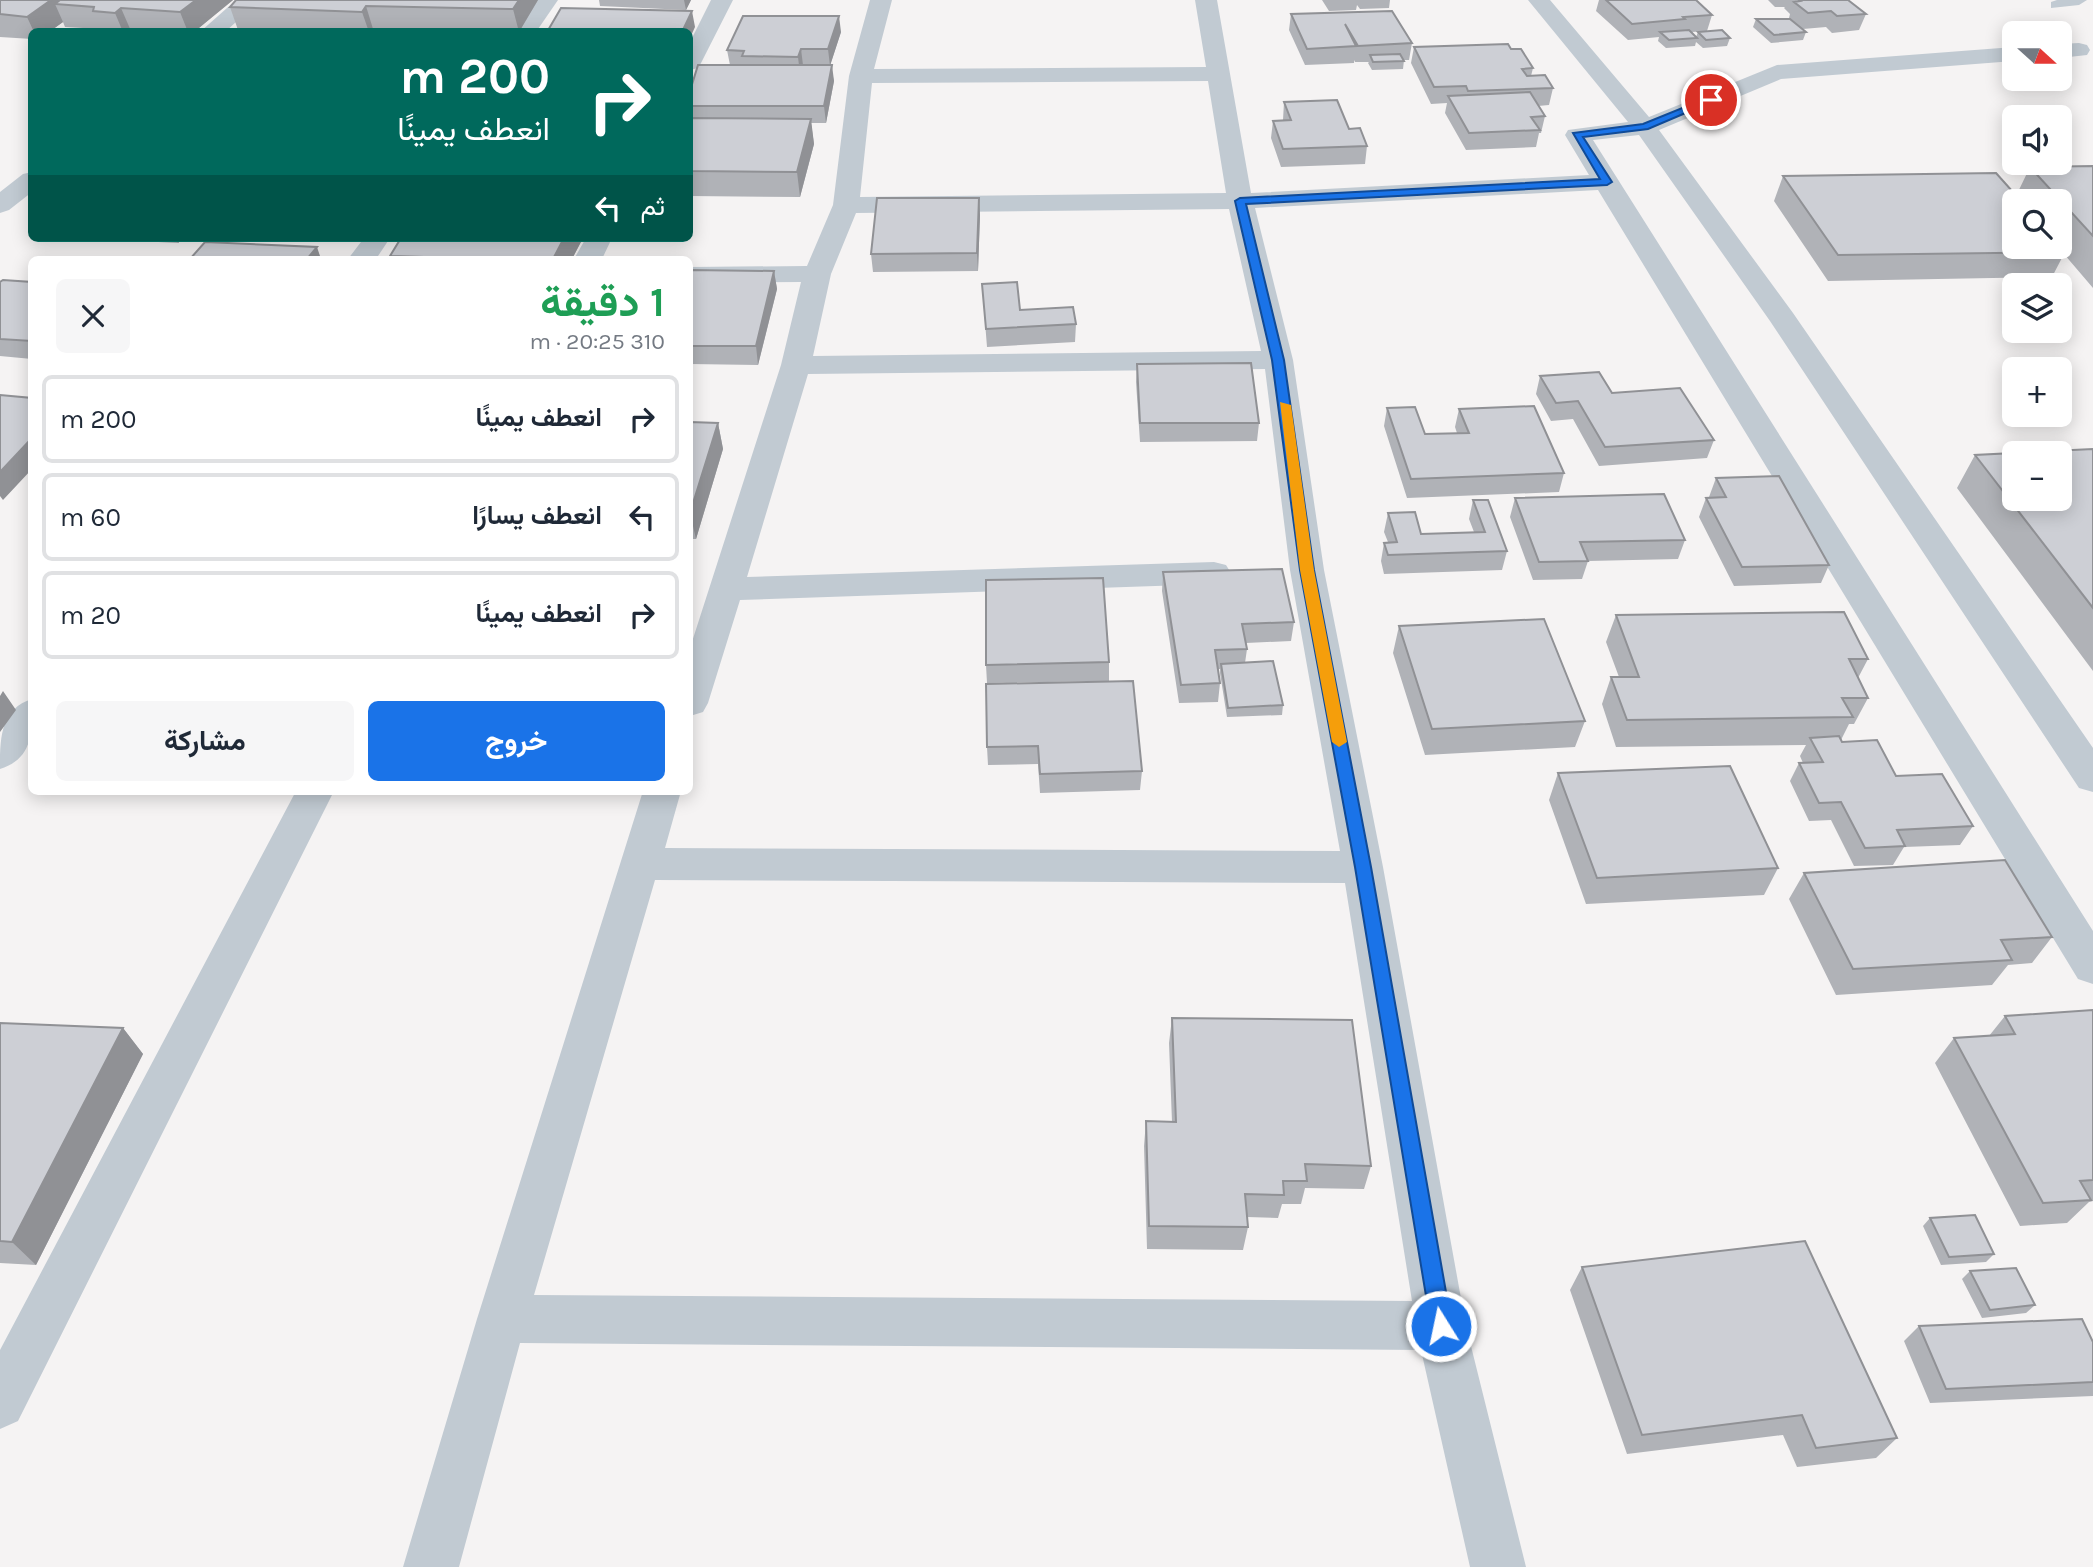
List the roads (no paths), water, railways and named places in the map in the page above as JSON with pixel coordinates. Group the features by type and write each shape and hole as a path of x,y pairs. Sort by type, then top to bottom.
{"street":[{"path":"216,28 249,0"},
{"path":"528,28 547,0"},
{"path":"693,57 722,0"},
{"path":"693,693 796,365 817,274 846,205 861,76 881,0"},
{"path":"1206,0 1240,201 1278,360 1280,571 1363,867 1441,1326 1498,1567"},
{"path":"1539,0 1644,127 1783,318 2093,778"},
{"path":"2002,55 1777,72 1644,127 1577,135 2093,967"},
{"path":"861,76 1217,74"},
{"path":"846,205 1240,201 1607,182"},
{"path":"0,205 28,183"},
{"path":"693,275 817,274"},
{"path":"796,365 1278,360"},
{"path":"725,589 1280,571"},
{"path":"0,755 28,717"},
{"path":"0,1403 313,795"},
{"path":"431,1567 502,1319 661,795"},
{"path":"640,864 1363,867"},
{"path":"502,1319 1441,1326"}],"lane":[{"path":"2057,5 2079,0"}]}
